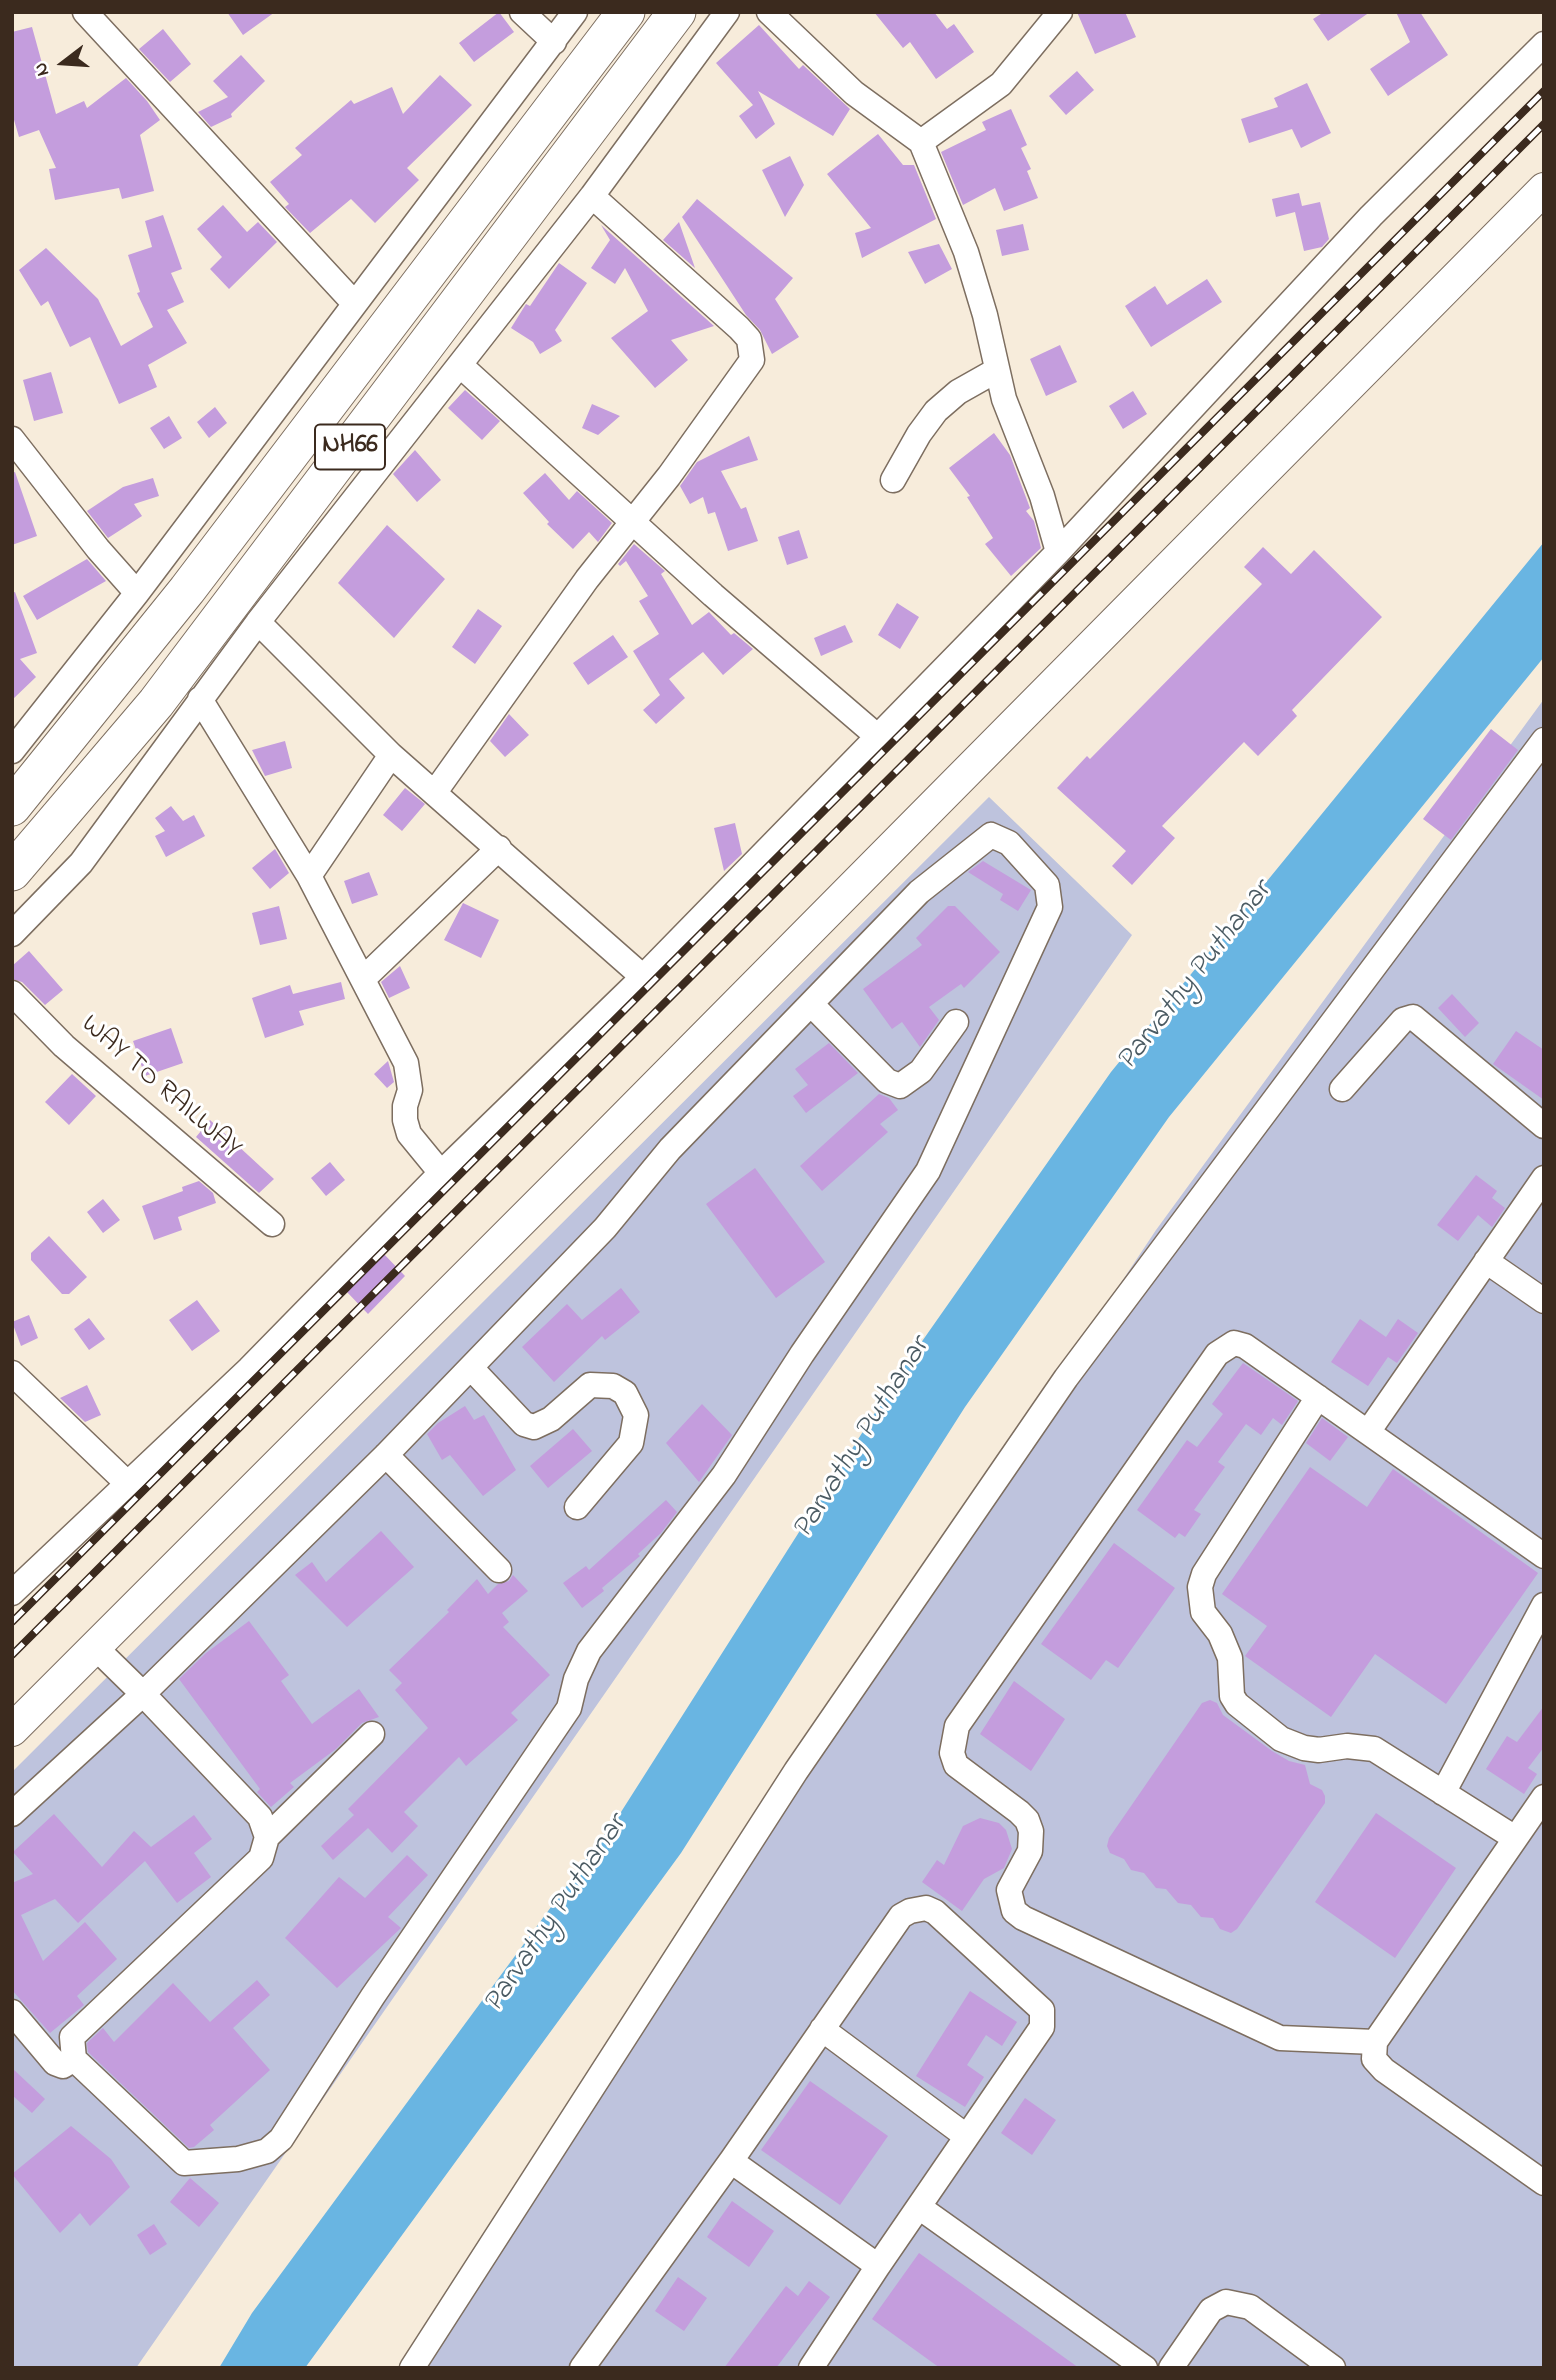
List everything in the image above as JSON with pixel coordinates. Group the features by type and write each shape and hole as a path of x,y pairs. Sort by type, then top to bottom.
{"highway":[{"name":"NH66","path":"12,807 187,590 625,12"},
{"name":"NH66","path":"12,872 181,670 677,12"}],"main road":[{"path":"12,1730 1544,189"}],"street":[{"path":"85,12 354,303"},
{"path":"522,12 554,41"},
{"path":"12,751 138,593 575,12"},
{"path":"12,934 81,863 258,622 592,196 727,12"},
{"path":"769,12 854,93 921,142 966,252 1004,399 1042,496 1058,552"},
{"path":"921,142 1001,84 1060,12"},
{"path":"12,1593 249,1369 441,1173 643,977 1058,552 1371,216 1544,44"},
{"path":"435,792 631,520 669,476 748,368 752,350 749,339 592,196"},
{"path":"460,365 631,520 877,736"},
{"path":"893,480 919,434 936,411 958,392 997,370"},
{"path":"12,439 98,549 138,593"},
{"path":"258,622 391,755 643,977"},
{"path":"200,699 309,876 363,979 410,1076 410,1090 405,1106 409,1134 441,1173"},
{"path":"412,2368 796,1770 1066,1378 1544,740"},
{"path":"309,876 391,755"},
{"path":"12,1814 143,1694 386,1455 605,1228 670,1149 919,892 991,835 1009,843 1047,885 1050,907 928,1171 802,1354 724,1475 589,1651 576,1679 569,1708 373,1996 281,2139 267,2151 254,2155 184,2163 74,2059 72,2037 261,1858 267,1838 372,1734"},
{"path":"363,979 499,848"},
{"name":"WAY TO RAILWAY","path":"12,993 64,1046 272,1224"},
{"path":"811,1004 887,1081 900,1086 921,1072 956,1023"},
{"path":"1342,1089 1404,1020 1413,1017 1544,1126"},
{"path":"1368,1432 1544,1178"},
{"path":"1486,1261 1544,1301"},
{"path":"1375,2042 1280,2038 1023,1918 1010,1902 1009,1890 1032,1842 1027,1820 956,1765 952,1752 957,1726 1224,1347 1234,1343 1245,1346 1544,1556"},
{"path":"471,1368 524,1424 534,1427 551,1419 590,1385 612,1385 625,1393 636,1416 631,1443 577,1507"},
{"path":"12,1373 127,1483"},
{"path":"1318,1397 1204,1574 1199,1601 1203,1612 1227,1648 1230,1683 1237,1704 1281,1739 1304,1748 1319,1750 1347,1746 1374,1749 1516,1838"},
{"path":"386,1455 499,1570"},
{"path":"1443,1793 1544,1605"},
{"path":"96,1648 260,1817 267,1838"},
{"path":"1544,1797 1375,2042 1374,2059 1384,2070 1544,2183"},
{"path":"582,2368 731,2161 901,1916 918,1908 935,1912 1037,2004 1044,2019 1042,2027 811,2368"},
{"path":"12,2012 55,2063 63,2066 74,2059"},
{"path":"822,2029 966,2136"},
{"path":"731,2161 878,2266"},
{"path":"919,2207 1145,2368"},
{"path":"1171,2368 1211,2310 1226,2302 1250,2307 1333,2368"}],"shaded area":[{"path":"1544,699 1544,2368 400,2368 1156,1230"},
{"path":"989,797 1132,935 136,2368 12,2368 12,1772"}],"water":[{"name":"Parvathy Puthanar","path":"1544,542 1544,657 1169,1117 965,1407 681,1853 305,2368 219,2368 252,2313 621,1812 904,1367 1111,1072"}],"building":[{"path":"227,12 275,12 243,35"},
{"path":"499,12 514,32 474,62 459,43"},
{"path":"874,12 934,12 947,29 954,24 974,52 936,79 910,42 903,48"},
{"path":"1077,12 1125,12 1136,37 1095,54"},
{"path":"1324,12 1370,12 1328,41 1313,19"},
{"path":"1396,12 1420,12 1448,55 1388,96 1370,69 1410,42"},
{"path":"759,25 799,69 803,65 850,109 833,136 758,91 775,124 756,139 739,116 753,105 716,63"},
{"path":"32,27 56,114 84,101 87,108 126,78 147,101 160,120 140,135 154,191 122,199 119,188 55,200 49,169 56,168 39,130 19,137 12,113 12,32"},
{"path":"163,29 191,64 170,82 139,49"},
{"path":"241,55 265,81 231,114 232,117 211,127 198,112 228,97 213,81"},
{"path":"1077,71 1094,90 1066,115 1049,96"},
{"path":"440,75 472,105 407,168 419,180 375,223 351,199 310,233 285,207 289,204 270,182 302,155 295,148 351,100 354,104 392,87 403,114"},
{"path":"1307,83 1331,133 1301,148 1292,129 1249,143 1241,119 1278,107 1274,98"},
{"path":"1011,109 1027,145 1021,148 1031,169 1027,171 1038,198 1004,211 995,188 963,205 941,152 986,130 982,122"},
{"path":"878,134 903,165 914,165 936,219 862,258 855,233 871,228 827,174"},
{"path":"790,156 804,185 785,217 762,170"},
{"path":"1299,193 1302,206 1320,202 1329,239 1322,247 1304,251 1295,212 1276,217 1272,199"},
{"path":"697,199 793,278 775,299 799,337 772,354 760,330 746,315 682,217"},
{"path":"223,205 247,232 258,222 277,242 229,289 210,269 222,257 197,229"},
{"path":"163,215 182,269 171,273 184,302 167,310 187,343 148,365 157,387 119,404 90,337 70,347 48,301 41,306 19,270 46,248 98,299 121,346 153,327 137,293 140,292 128,255 152,247 145,221"},
{"path":"679,222 695,268 663,240"},
{"path":"1023,224 1029,250 1002,256 996,230"},
{"path":"601,225 714,326 671,340 688,360 655,388 611,338 648,311 625,268 615,284 591,268 610,240"},
{"path":"939,244 952,269 925,284 908,252"},
{"path":"559,263 587,283 555,330 562,341 540,354 533,342 511,328 526,304 530,306"},
{"path":"1207,279 1222,302 1151,347 1125,306 1155,286 1167,305"},
{"path":"1060,345 1077,382 1046,396 1030,359"},
{"path":"51,372 63,413 34,421 23,380"},
{"path":"465,390 500,421 482,440 448,408"},
{"path":"1133,391 1147,414 1123,429 1109,406"},
{"path":"592,404 620,416 598,435 582,428"},
{"path":"215,407 227,423 209,438 197,422"},
{"path":"169,416 182,438 164,449 150,428"},
{"path":"994,433 1010,455 1030,508 1026,511 1034,521 1041,548 1011,576 985,544 993,538 967,497 970,496 949,468"},
{"path":"749,436 758,460 721,471 741,509 746,507 758,541 728,551 715,512 708,514 703,497 690,504 680,486 697,462"},
{"path":"415,450 441,480 417,502 393,474"},
{"path":"15,472 37,536 12,545 12,473"},
{"path":"545,473 569,500 577,491 612,523 598,542 589,532 573,549 547,524 549,522 523,493"},
{"path":"153,478 159,496 134,504 142,516 108,538 87,511 123,487"},
{"path":"387,525 445,579 394,638 338,583"},
{"path":"799,530 808,558 787,565 778,537"},
{"path":"634,544 665,571 661,574 692,625 709,612 731,635 734,633 753,649 723,675 703,652 669,679 685,698 656,724 643,710 660,695 633,651 659,634 639,601 648,596 626,561 620,566 618,564"},
{"path":"1263,547 1291,574 1314,550 1382,617 1292,710 1297,716 1258,756 1244,742 1162,826 1175,838 1132,885 1112,866 1126,851 1057,788 1087,756 1090,759 1262,584 1244,567"},
{"path":"87,559 106,581 37,620 23,596"},
{"path":"15,592 37,653 20,659 36,677 12,700 12,593"},
{"path":"897,603 919,617 900,649 878,635"},
{"path":"478,609 502,626 475,664 452,647"},
{"path":"845,625 853,642 821,656 814,638"},
{"path":"613,635 628,657 588,685 573,663"},
{"path":"509,714 529,735 505,757 490,741"},
{"path":"1491,729 1518,750 1451,840 1423,819"},
{"path":"285,741 292,768 265,776 252,750"},
{"path":"405,788 425,804 402,831 383,815"},
{"path":"171,806 183,821 194,815 205,836 166,857 155,836 165,831 155,818"},
{"path":"735,823 742,854 724,871 714,828"},
{"path":"275,849 289,873 270,889 252,868"},
{"path":"983,861 1031,890 1018,911 1000,900 1003,894 968,872"},
{"path":"369,872 378,895 352,904 344,881"},
{"path":"463,903 499,920 481,958 444,940"},
{"path":"279,906 287,939 260,945 252,913"},
{"path":"948,906 955,906 1000,952 964,988 961,984 929,1007 939,1020 920,1047 902,1022 892,1029 863,989 922,945 916,938"},
{"path":"29,951 63,990 45,1005 22,982 12,979 12,966"},
{"path":"400,966 410,988 389,998 381,982"},
{"path":"341,982 345,999 299,1011 304,1025 265,1038 252,998 290,985 293,994"},
{"path":"1452,994 1479,1023 1465,1037 1438,1008"},
{"path":"171,1028 183,1063 145,1076 133,1041"},
{"path":"1516,1031 1544,1050 1544,1100 1493,1064"},
{"path":"829,1043 858,1073 806,1113 793,1096 808,1085 795,1069"},
{"path":"388,1061 394,1082 387,1088 374,1074"},
{"path":"72,1074 96,1096 69,1125 45,1102"},
{"path":"879,1094 889,1098 898,1110 880,1124 888,1132 822,1191 800,1166"},
{"path":"210,1120 274,1179 259,1193 196,1137"},
{"path":"330,1162 345,1180 326,1196 311,1178"},
{"path":"755,1168 825,1262 776,1298 706,1204"},
{"path":"1476,1175 1497,1191 1492,1198 1505,1208 1492,1227 1478,1215 1458,1241 1437,1225"},
{"path":"199,1181 213,1193 216,1203 178,1217 182,1230 154,1240 142,1206 183,1191 182,1187"},
{"path":"103,1199 120,1220 103,1233 87,1212"},
{"path":"49,1236 87,1277 69,1294 62,1294 31,1260 31,1253"},
{"path":"383,1253 405,1276 368,1314 346,1291"},
{"path":"621,1288 640,1312 605,1340 602,1336 554,1382 522,1347 567,1304 582,1320"},
{"path":"197,1300 220,1331 192,1351 169,1320"},
{"path":"29,1315 38,1338 21,1346 12,1322"},
{"path":"89,1318 105,1339 89,1350 74,1329"},
{"path":"1360,1319 1386,1337 1398,1319 1418,1333 1397,1363 1388,1357 1368,1386 1331,1362"},
{"path":"1243,1363 1298,1401 1282,1425 1273,1418 1261,1435 1246,1424 1218,1462 1225,1467 1194,1510 1201,1514 1185,1537 1179,1533 1175,1538 1137,1510 1187,1440 1197,1447 1223,1414 1212,1404"},
{"path":"87,1385 101,1415 85,1422 60,1398"},
{"path":"702,1404 732,1435 699,1482 666,1443"},
{"path":"465,1406 474,1420 484,1415 516,1470 483,1496 450,1455 442,1460 427,1434 438,1423"},
{"path":"1322,1418 1348,1437 1330,1461 1306,1443"},
{"path":"573,1429 592,1451 548,1488 530,1466"},
{"path":"1310,1467 1367,1507 1393,1469 1538,1573 1446,1704 1375,1654 1331,1717 1245,1656 1267,1626 1222,1594"},
{"path":"666,1500 677,1512 661,1533 638,1554 640,1556 602,1588 604,1591 582,1608 563,1583 586,1566 589,1570"},
{"path":"381,1531 414,1567 347,1627 295,1575 312,1562 326,1582"},
{"path":"1114,1543 1175,1588 1118,1668 1106,1660 1091,1680 1041,1644"},
{"path":"513,1575 528,1591 502,1613 509,1622 503,1627 550,1675 511,1713 518,1720 466,1766 459,1757 404,1812 418,1826 392,1853 368,1828 333,1860 321,1846 354,1815 348,1809 428,1728 395,1690 402,1683 389,1670 449,1612 447,1610 477,1579 488,1594 498,1584 509,1581"},
{"path":"249,1621 289,1675 281,1681 312,1724 359,1689 379,1717 362,1723 336,1749 290,1783 294,1787 271,1807 257,1792 260,1789 179,1679 206,1653"},
{"path":"1014,1681 1065,1719 1031,1771 980,1734"},
{"path":"1210,1700 1217,1703 1223,1715 1272,1751 1289,1761 1305,1765 1310,1784 1322,1790 1325,1796 1325,1803 1237,1929 1231,1933 1220,1929 1213,1918 1201,1917 1191,1905 1178,1903 1166,1889 1156,1888 1144,1873 1131,1870 1124,1859 1110,1853 1107,1846 1109,1838 1202,1703"},
{"path":"1544,1706 1544,1747 1528,1768 1537,1774 1524,1794 1486,1769 1507,1736 1517,1742"},
{"path":"1376,1813 1456,1868 1395,1958 1315,1902"},
{"path":"54,1814 102,1867 134,1831 151,1847 194,1815 212,1839 194,1853 211,1877 177,1903 145,1861 78,1923 55,1899 21,1915 43,1961 85,1922 117,1959 77,1996 84,2005 50,2033 12,1990 12,1883 33,1874 13,1852"},
{"path":"980,1818 999,1823 1006,1830 1012,1849 1004,1868 984,1879 962,1911 922,1882 937,1860 944,1865 963,1826"},
{"path":"407,1855 428,1875 388,1917 401,1928 337,1988 285,1938 339,1877 365,1898"},
{"path":"257,1980 270,1995 233,2028 270,2070 210,2125 214,2130 194,2147 189,2148 88,2052 87,2043 103,2028 114,2042 173,1983 210,2022"},
{"path":"970,1991 1017,2022 1002,2046 986,2035 967,2065 984,2077 965,2107 916,2076"},
{"path":"12,2068 45,2099 32,2113 12,2095"},
{"path":"810,2081 888,2136 840,2205 761,2150"},
{"path":"1025,2098 1056,2120 1032,2155 1001,2133"},
{"path":"71,2126 111,2159 130,2187 90,2226 80,2213 60,2233 12,2174"},
{"path":"190,2178 219,2203 199,2227 170,2202"},
{"path":"732,2201 774,2231 749,2267 707,2237"},
{"path":"154,2224 167,2244 150,2255 137,2235"},
{"path":"919,2253 1079,2368 940,2368 872,2319"},
{"path":"678,2277 707,2298 684,2331 655,2311"},
{"path":"809,2281 830,2297 776,2368 724,2368 786,2286 798,2296"}],"railway":[{"path":"12,1622 1544,91"},
{"path":"12,1655 1544,124"}]}
